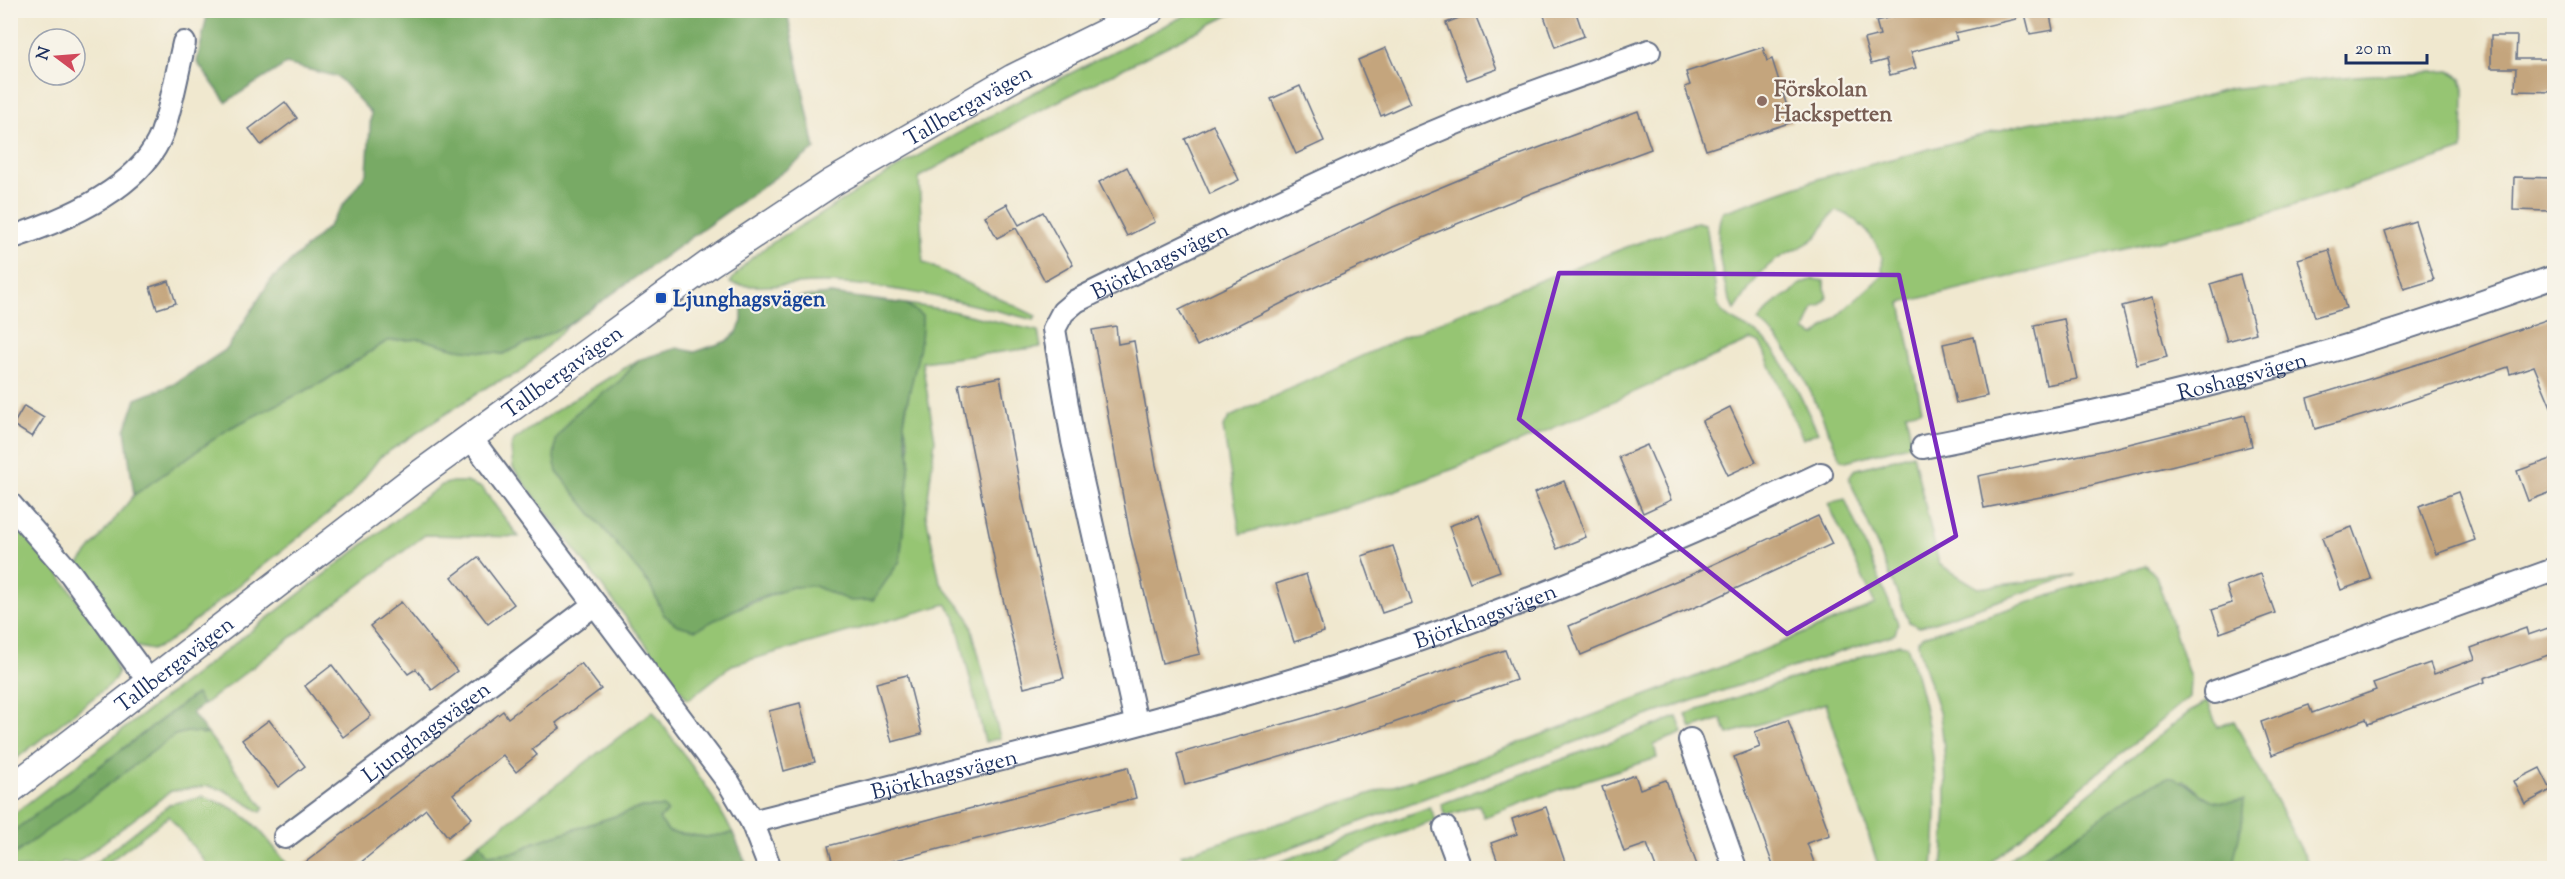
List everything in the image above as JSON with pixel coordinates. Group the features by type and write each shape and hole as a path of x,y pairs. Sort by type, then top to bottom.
{"street":[{"name":"Tallbergavägen","path":"10,790 470,437 699,270 831,183 1013,78 1151,10"},
{"path":"10,238 55,224 94,204 128,177 161,135 184,43"},
{"name":"Björkhagsvägen","path":"1136,722 1069,418 1054,329 1063,312 1076,301 1216,231 1349,170 1500,105 1649,51"},
{"name":"Roshagsvägen","path":"1923,447 2133,403 2259,372 2398,332 2554,277"},
{"path":"470,437 729,783 752,822 770,868"},
{"name":"Björkhagsvägen","path":"752,822 1272,687 1471,620 1701,530 1821,474"},
{"path":"10,504 71,574 150,683"},
{"path":"2215,692 2554,570"},
{"name":"Ljunghagsvägen","path":"285,837 595,604"},
{"path":"1690,740 1735,868"},
{"path":"1445,828 1460,868"}],"highlighted area":[{"path":"1559,273 1899,275 1956,536 1787,634 1519,419"}],"green space":[{"path":"208,11 790,11 788,17 815,149 570,324 503,354 457,349 421,339 387,341 323,382 230,428 134,495 125,430 136,399 174,384 227,349 270,281 327,228 367,172 371,113 338,77 286,64 226,102 197,62"},
{"path":"1194,11 1237,11 1031,115 919,177 923,262 1036,316 1034,320 959,302 883,288 831,283 755,286 730,283 748,262 770,244 911,160 1051,83"},
{"path":"2450,71 2461,78 2464,89 2463,150 2261,216 1901,303 1922,410 1906,413 1912,444 1846,461 1841,459 1797,366 1773,334 1758,321 1777,300 1790,294 1799,285 1813,279 1824,281 1827,298 1821,305 1814,307 1805,331 1815,336 1882,276 1882,259 1875,242 1850,216 1836,211 1816,237 1776,260 1753,283 1735,310 1727,290 1719,246 1720,220 1723,212 1824,177 2045,120 2109,119 2148,112 2229,89 2354,76"},
{"path":"1697,222 1705,224 1707,230 1718,306 1732,320 1755,332 1770,345 1786,368 1818,432 1803,439 1760,343 1751,340 1542,433 1436,476 1328,512 1240,534 1223,427 1230,417 1345,363 1461,313 1578,265"},
{"path":"831,294 906,304 922,316 918,357 904,423 910,460 900,561 873,600 850,601 815,586 792,587 751,601 696,630 677,625 664,615 650,585 557,472 554,458 556,439 575,414 620,381 638,360 677,348 695,352 727,341 737,332 742,321 742,303"},
{"path":"906,304 947,310 1038,331 1041,347 922,362 935,440 926,515 940,582 969,618 1000,738 985,742 955,616 946,604 732,665 688,700 513,468 511,448 514,440 566,404 638,360 620,381 575,414 557,472 650,585 664,615 729,612 792,587 815,586 850,601 900,561 910,460 909,443 904,424 922,316"},
{"path":"570,324 519,373 490,385 380,457 351,495 167,643 152,650 138,647 128,639 78,565 134,495 230,428 323,382 387,341 421,339 457,349 503,354"},
{"path":"1913,454 1939,564 1978,588 2076,575 1919,627 1909,622 1849,478 1854,470"},
{"path":"466,482 482,488 519,537 425,535 203,705 195,694 11,833 11,816 421,500 442,485"},
{"path":"1845,499 1898,623 1895,634 1646,716 1282,851 1227,868 1186,868 1181,855 1474,760 1729,664 1875,604 1828,503"},
{"path":"11,514 31,536 109,643 118,673 112,683 11,763"},
{"path":"2146,565 2156,576 2190,678 2189,697 1984,868 1942,868 1946,792 1943,735 1938,708 1918,641 1923,636"},
{"path":"1899,644 1907,646 1929,729 1936,811 1933,868 1879,868 1826,703 1728,734 1721,719 1691,729 1686,714"},
{"path":"196,694 203,705 192,713 208,734 187,732 175,735 11,857 11,833"},
{"path":"2208,701 2217,727 2234,721 2311,868 2232,868 2215,802 2184,780 2086,829 2029,866 1999,868 2156,738 2192,710"},
{"path":"653,711 708,789 733,833 706,837 669,832 659,819 663,807 643,807 535,842 517,852 488,855 480,843"},
{"path":"1677,717 1683,733 1654,744 1657,758 1571,785 1484,817 1479,805 1445,816 1441,804"},
{"path":"187,732 208,734 264,808 261,812 224,790 208,786 171,791 75,864 63,862 54,868 11,868 11,857 149,753 175,735"},
{"path":"2168,777 2189,785 2208,799 2225,802 2244,800 2242,824 2232,868 2024,868 2086,829 2135,792"},
{"path":"202,797 218,802 243,815 262,833 290,868 210,868 169,816 101,868 89,868 170,804"},
{"path":"643,807 663,807 668,812 659,819 669,832 706,837 733,833 748,868 447,868 480,843 488,855 517,852 535,842"},
{"path":"1430,807 1436,820 1320,864 1320,868 1263,868"}],"building":[{"path":"1542,10 1575,10 1584,36 1555,47"},
{"path":"1917,10 2015,10 2016,19 1955,33 1957,40 1911,52 1916,68 1890,75 1886,60 1871,64 1864,39 1880,35 1876,21"},
{"path":"2024,10 2049,10 2053,30 2030,34"},
{"path":"1474,12 1497,69 1467,80 1446,23"},
{"path":"2491,36 2517,36 2516,59 2554,59 2554,92 2515,91 2516,68 2491,68"},
{"path":"1763,47 1767,61 1772,59 1792,122 1706,150 1685,87 1690,85 1686,72"},
{"path":"1386,48 1410,103 1381,116 1358,60"},
{"path":"1300,86 1324,141 1296,154 1271,99"},
{"path":"285,102 297,118 261,145 249,129"},
{"path":"1638,111 1651,149 1529,194 1423,238 1302,293 1197,346 1179,310 1393,207 1514,157"},
{"path":"1213,125 1239,180 1210,194 1185,139"},
{"path":"1127,167 1155,222 1127,236 1099,182"},
{"path":"2514,177 2554,178 2554,211 2513,210"},
{"path":"1007,204 1019,225 1043,212 1073,265 1045,281 1016,228 997,238 985,216"},
{"path":"2415,221 2434,280 2404,289 2385,231"},
{"path":"2329,250 2346,308 2315,317 2298,259"},
{"path":"2240,275 2256,333 2227,341 2210,284"},
{"path":"169,281 176,303 157,309 150,287"},
{"path":"2152,298 2167,357 2137,365 2122,306"},
{"path":"2554,317 2554,414 2534,366 2510,374 2508,367 2385,409 2315,429 2307,398 2444,356"},
{"path":"2064,319 2077,379 2046,385 2034,325"},
{"path":"1116,326 1118,344 1134,341 1156,465 1200,654 1162,663 1130,535 1092,330"},
{"path":"1974,337 1987,396 1956,403 1943,344"},
{"path":"1000,377 1022,498 1064,678 1024,688 998,578 959,385"},
{"path":"24,406 44,418 32,437 13,425"},
{"path":"1730,407 1756,462 1728,475 1702,421"},
{"path":"2245,415 2252,446 2056,494 1984,508 1978,476 2105,450"},
{"path":"1647,445 1671,500 1643,513 1619,457"},
{"path":"2554,458 2554,491 2528,501 2517,471"},
{"path":"1564,481 1586,537 1557,549 1534,493"},
{"path":"2458,492 2475,540 2436,554 2419,506"},
{"path":"1479,515 1500,571 1470,582 1449,526"},
{"path":"1818,516 1832,544 1705,603 1581,655 1569,626 1690,575"},
{"path":"2352,527 2371,579 2341,590 2322,538"},
{"path":"1393,546 1412,603 1382,613 1362,556"},
{"path":"478,557 514,604 488,624 452,577"},
{"path":"1306,574 1324,632 1294,642 1276,584"},
{"path":"2261,574 2275,613 2220,633 2212,610 2232,603 2226,586"},
{"path":"401,602 457,671 432,690 416,669 408,674 370,626"},
{"path":"2554,626 2554,653 2484,678 2485,682 2368,724 2366,719 2272,755 2261,722 2309,705 2312,713 2376,690 2373,683 2430,663 2434,674 2475,659 2471,648 2526,628 2528,635"},
{"path":"1505,650 1516,680 1379,728 1185,785 1177,754 1315,715"},
{"path":"581,663 601,689 556,723 560,728 532,749 537,755 516,772 503,755 453,794 472,818 448,837 426,809 354,868 298,868 503,711 508,718"},
{"path":"332,665 371,716 343,737 305,686"},
{"path":"907,675 922,734 892,742 876,683"},
{"path":"800,703 815,762 784,771 769,711"},
{"path":"269,720 305,766 278,787 242,740"},
{"path":"1788,720 1830,835 1807,843 1816,868 1774,868 1734,757 1760,747 1755,732"},
{"path":"1128,767 1136,798 865,868 834,868 828,846"},
{"path":"2540,768 2551,790 2525,804 2514,781"},
{"path":"1635,775 1640,789 1666,780 1698,868 1656,868 1647,844 1624,852 1602,787"},
{"path":"1546,807 1567,868 1500,868 1491,843 1517,834 1512,819"}],"place":[{"name":"Förskolan Hackspetten","path":"1762,101"},
{"name":"Ljunghagsvägen","path":"661,298"}]}
